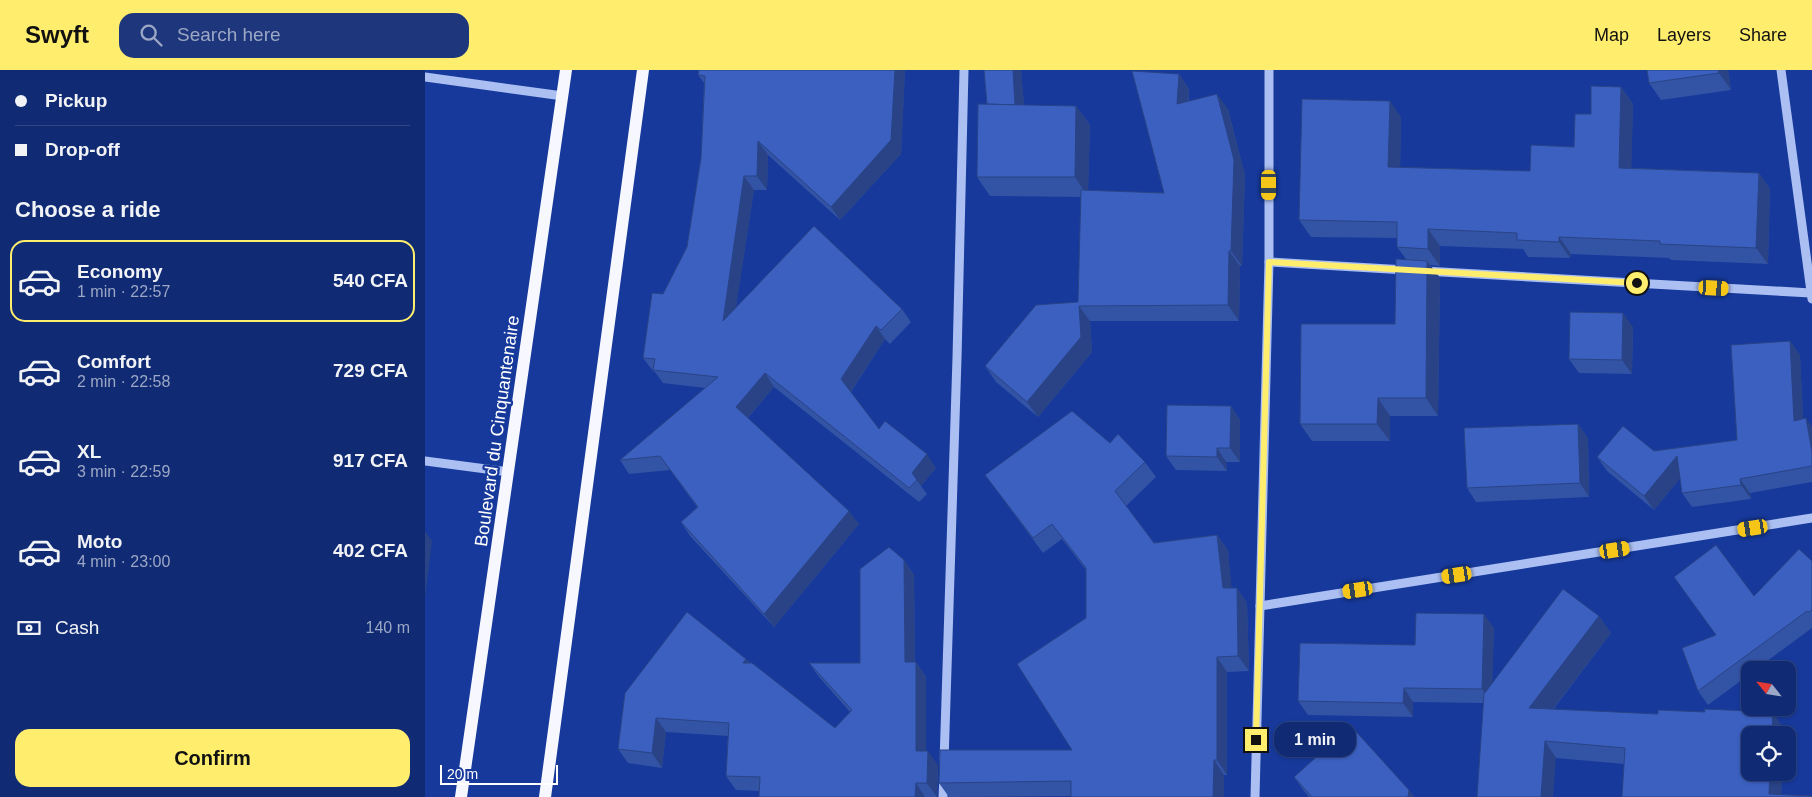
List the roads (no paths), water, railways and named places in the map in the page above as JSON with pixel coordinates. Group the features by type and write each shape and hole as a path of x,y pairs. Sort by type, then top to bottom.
{"main road":[{"name":"Boulevard du Cinquantenaire","path":"461,797 567,70"},
{"path":"545,797 643,70"}],"street":[{"path":"943,797 957,368 964,70"},
{"path":"1255,797 1269,262 1269,70"},
{"path":"1269,262 1812,296 1781,70"},
{"path":"425,77 563,96"},
{"path":"425,461 509,472"},
{"path":"1260,606 1812,518"}]}
